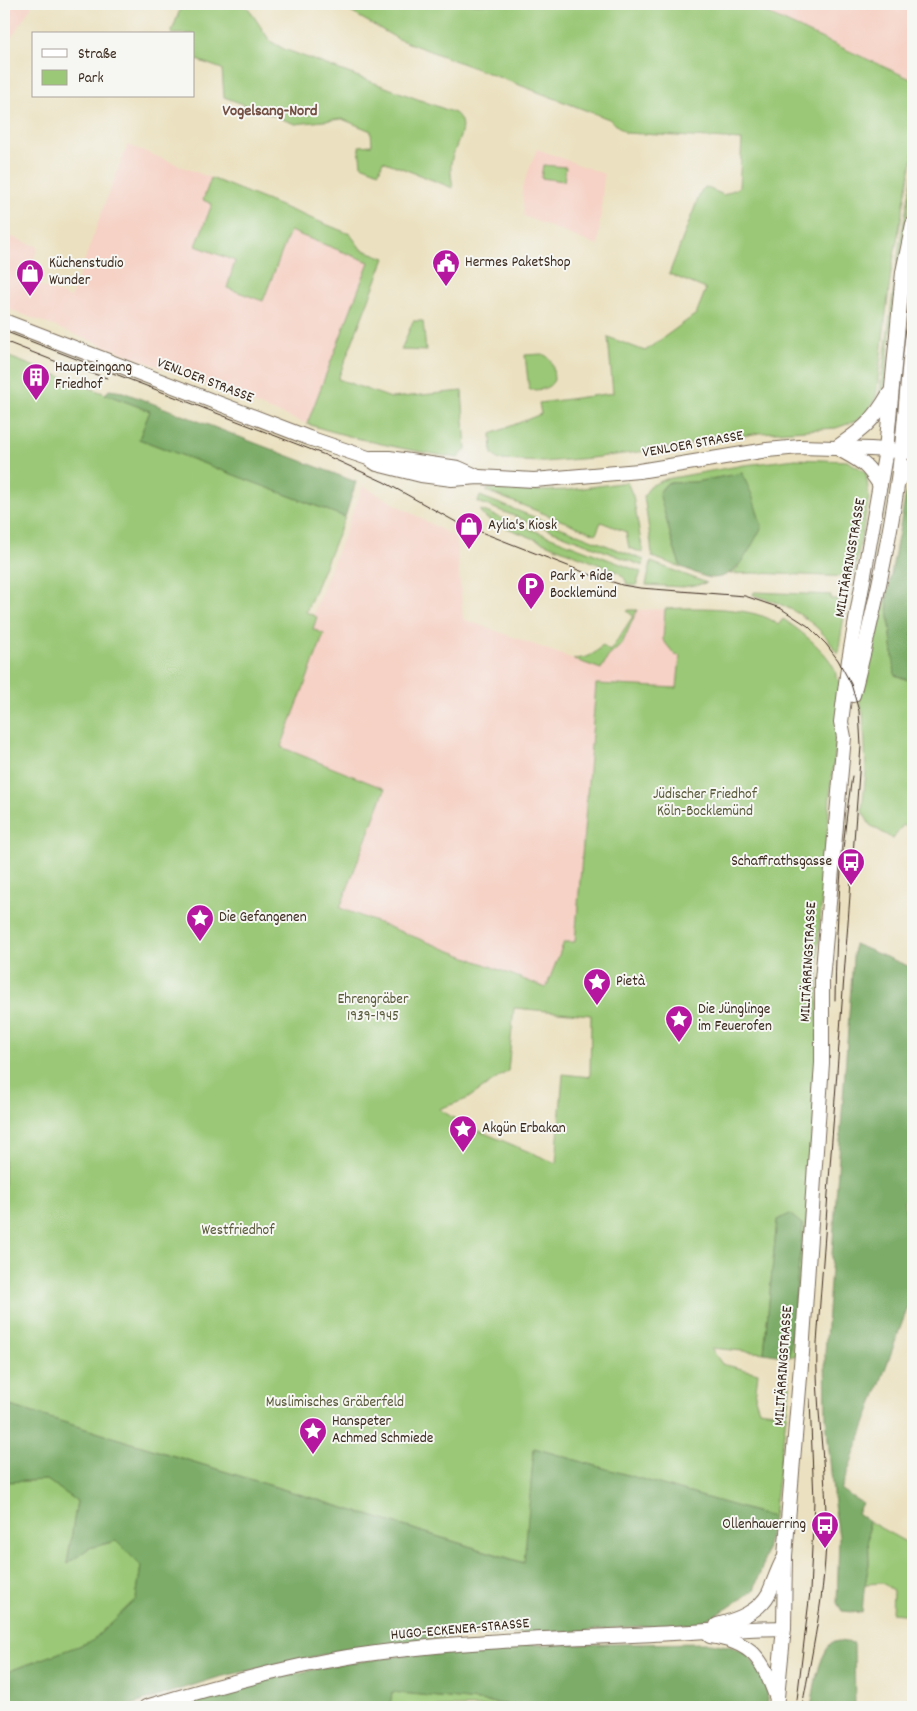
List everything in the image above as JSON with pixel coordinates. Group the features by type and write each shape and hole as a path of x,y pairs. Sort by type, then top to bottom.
{"main road":[{"name":"MILITÄRRINGSTRASSE","path":"777,1703 784,1628 785,1556 822,1063 822,980 825,927 844,737 841,722 849,660 886,450 903,272 913,224"},
{"name":"VENLOER STRASSE","path":"4,321 309,438 368,458 389,458 458,468 479,477 534,480 583,477 639,471 767,450 800,447 908,452"},
{"path":"844,737 872,618 898,481 908,452 913,332"},
{"path":"880,485 863,462 836,448 868,424 892,391"},
{"path":"898,481 904,472 913,466"},
{"path":"687,1633 732,1622 757,1607 767,1595 785,1556"},
{"name":"HUGO-ECKENER-STRASSE","path":"146,1707 265,1674 347,1657 513,1640 784,1628"},
{"path":"687,1633 718,1637 740,1644 753,1652 766,1670 777,1703"}],"shaded area":[{"path":"4,4 33,4 4,49"},
{"path":"746,4 913,4 913,79"},
{"path":"128,145 211,178 203,200 212,204 196,246 236,261 227,288 263,301 290,231 370,262 307,424 4,307 4,234 38,247 26,280 71,298"},
{"path":"537,149 604,174 598,246 524,216 522,188"},
{"path":"363,486 456,538 463,619 601,669 608,657 622,644 637,610 665,609 663,640 680,656 677,688 596,684 575,943 563,942 547,988 340,908 385,789 281,748 324,634 313,629 317,617 313,615"}],"green space":[{"path":"182,4 242,4 249,9 270,41 284,49 455,113 460,118 462,124 460,137 451,164 453,188 383,161 379,172 361,165 359,146 372,145 371,131 342,119 295,124 224,97 222,69 195,59 195,32 172,32"},
{"path":"337,4 746,4 913,80 913,156 891,272 876,397 868,412 856,421 836,428 760,433 591,458 543,462 499,460 492,454 491,434 541,414 539,403 613,393 608,337 645,351 696,314 706,289 669,274 701,191 705,187 724,195 739,187 742,140 626,133 609,119 398,39"},
{"path":"543,165 566,167 564,181 541,178"},
{"path":"913,174 896,284 884,390 879,398 900,242"},
{"path":"211,178 350,234 361,249 385,258 338,379 391,398 462,391 466,449 458,458 382,444 307,424 369,262 290,231 263,301 227,288 235,261 196,246 212,204 203,200"},
{"path":"413,321 423,321 426,351 401,350"},
{"path":"542,354 551,361 554,380 547,388 529,390 525,355"},
{"name":"Westfriedhof","path":"4,355 150,411 139,439 345,517 306,612 317,617 313,629 324,634 281,747 385,789 340,908 546,988 564,942 575,942 596,684 677,688 680,656 675,655 663,640 665,609 707,608 741,611 756,614 778,625 783,619 815,644 830,661 835,669 836,677 844,686 831,784 819,933 818,1057 797,1355 789,1357 803,1225 777,1220 764,1353 711,1348 722,1364 758,1373 755,1398 759,1410 774,1412 781,1401 781,1386 788,1376 790,1386 773,1517 534,1448 525,1563 4,1404","holes":["514,1008 591,1015 590,1077 563,1074 556,1163 465,1125 439,1109 467,1099 508,1071"]},
{"path":"109,390 123,392 356,482 345,517 139,439 150,411 105,394"},
{"path":"796,459 847,461 866,472 869,498 854,575 852,577 754,573 729,574 738,568 742,473 695,482 667,483 659,492 681,567 652,557 644,496 650,486 666,479 744,465"},
{"path":"742,473 752,495 762,527 748,552 736,568 721,577 707,577 681,567 659,493 667,483 695,482"},
{"path":"913,473 913,682 895,675 887,596 907,488 910,475"},
{"path":"627,482 633,496 643,553 629,548 626,532 601,522 596,534 486,491 489,489 569,490"},
{"path":"480,496 644,560 643,566 478,502"},
{"path":"481,510 641,572 636,586 627,584 618,572 497,524 486,518 480,512"},
{"path":"651,562 707,583 683,587 646,585"},
{"path":"754,592 831,595 831,599 837,599 837,603 846,603 838,654 826,637 801,615 782,605 753,595"},
{"path":"887,596 895,675 913,682 913,764 910,772 913,774 913,824 910,828 903,825 893,839 870,825 862,811 866,772 863,713 859,700"},
{"path":"637,610 622,644 608,657 601,669 573,659 589,656 602,645 610,651 633,616 627,611"},
{"path":"854,944 913,968 913,1180 904,1202 913,1254 913,1293 841,1490 862,1503 857,1513 868,1521 869,1564 862,1613 842,1611 837,1603 839,1537 826,1418 825,1353"},
{"path":"790,1214 803,1225 789,1357 764,1353 777,1220"},
{"path":"4,1404 524,1563 534,1448 773,1517 763,1565 754,1590 728,1608 698,1624 584,1631 464,1635 349,1649 219,1677 125,1707 4,1707 4,1673 92,1641 136,1599 141,1566 116,1541 89,1548 67,1564 77,1501 47,1480 4,1482"},
{"path":"47,1480 77,1501 67,1564 89,1548 116,1541 141,1566 136,1599 92,1641 4,1673 4,1482"},
{"path":"868,1521 913,1546 913,1615 892,1613 893,1591 883,1583 865,1584 869,1564"},
{"path":"838,1641 854,1643 855,1707 811,1707 817,1674 826,1650 831,1643"},
{"path":"711,1643 732,1647 746,1653 764,1675 768,1699 767,1707 506,1707 506,1704 392,1692 390,1707 164,1707 273,1678 342,1664 429,1652 526,1645"},
{"path":"392,1692 507,1704 506,1707 390,1707"}],"tram line":[{"path":"4,331 325,455 384,482 458,523 591,575 622,585 640,588 745,596 780,608 808,626 826,644 838,660 851,684 859,711 861,746 817,1343 817,1386 826,1514 825,1563 819,1611 802,1707"},
{"path":"4,341 62,364 107,378"},
{"path":"835,1000 840,887 852,776"},
{"path":"797,1700 810,1592 814,1501 810,1399"}],"place":[{"name":"Hermes PaketShop","path":"446,287"},
{"name":"Küchenstudio Wunder","path":"30,297"},
{"name":"Haupteingang Friedhof","path":"36,401"},
{"name":"Aylia's Kiosk","path":"469,550"},
{"name":"Park + Ride Bocklemünd","path":"531,610"},
{"name":"Schaffrathsgasse","path":"851,886"},
{"name":"Die Gefangenen","path":"200,942"},
{"name":"Pietà","path":"597,1006"},
{"name":"Die Jünglinge im Feuerofen","path":"679,1043"},
{"name":"Akgün Erbakan","path":"463,1153"},
{"name":"Hanspeter Achmed Schmiede","path":"313,1455"},
{"name":"Ollenhauerring","path":"825,1549"}],"district":[{"name":"Vogelsang-Nord","path":"270,111"}],"park label":[{"name":"Jüdischer Friedhof Köln-Bocklemünd","path":"705,804"},
{"name":"Ehrengräber 1939-1945","path":"373,1008"},
{"name":"Muslimisches Gräberfeld","path":"335,1403"}]}
